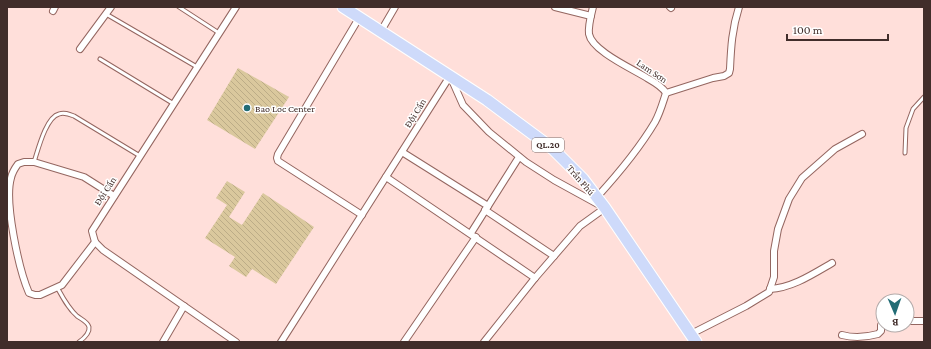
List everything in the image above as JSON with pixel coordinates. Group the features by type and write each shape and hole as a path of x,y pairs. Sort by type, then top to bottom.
{"highway":[{"name":"Trần Phú","path":"343,7 487,100 552,149 583,180 605,208 694,338"}],"street":[{"path":"80,49 110,7"},
{"name":"Đội Cấn","path":"95,242 92,231 236,7"},
{"path":"381,32 395,7"},
{"path":"555,7 591,16"},
{"name":"Lam Sơn","path":"593,7 589,34 592,42 604,53 655,82 664,89 666,93 656,121 619,172 596,197"},
{"path":"666,93 724,76 729,73 732,36 739,7"},
{"path":"359,18 277,158 278,161 362,215"},
{"path":"450,76 463,105 489,132 519,157 554,180 605,208 580,226 535,278 484,342"},
{"name":"Đội Cấn","path":"282,342 450,76"},
{"path":"694,338 769,292 774,277 774,251 778,229 789,199 802,178 835,149 862,134"},
{"path":"402,152 486,208 554,256"},
{"path":"404,342 473,235 486,208 519,157"},
{"path":"114,196 84,177 34,162 24,162 18,164 11,177 10,211 16,246 29,293 40,295 62,285 95,242 103,250 236,342"},
{"path":"386,177 535,278"},
{"path":"770,289 787,286 832,263"},
{"path":"163,342 184,306"},
{"path":"842,335 869,336 879,333"}],"lane":[{"path":"179,7 220,33"},
{"path":"106,14 197,67"},
{"path":"100,59 174,104"},
{"path":"905,153 906,128 913,109 924,97"},
{"path":"34,162 48,122 58,114 67,113 140,156"},
{"path":"57,287 69,308 88,324 88,332 84,338 78,342"}],"building":[{"name":"Bao Loc Center","path":"238,68 289,97 255,149 207,120"},
{"path":"227,181 245,192 229,217 242,225 263,193 314,227 276,284 252,269 246,277 229,266 235,257 205,238 227,205 216,198"}],"place":[{"name":"Bao Loc Center","path":"247,108"}]}
